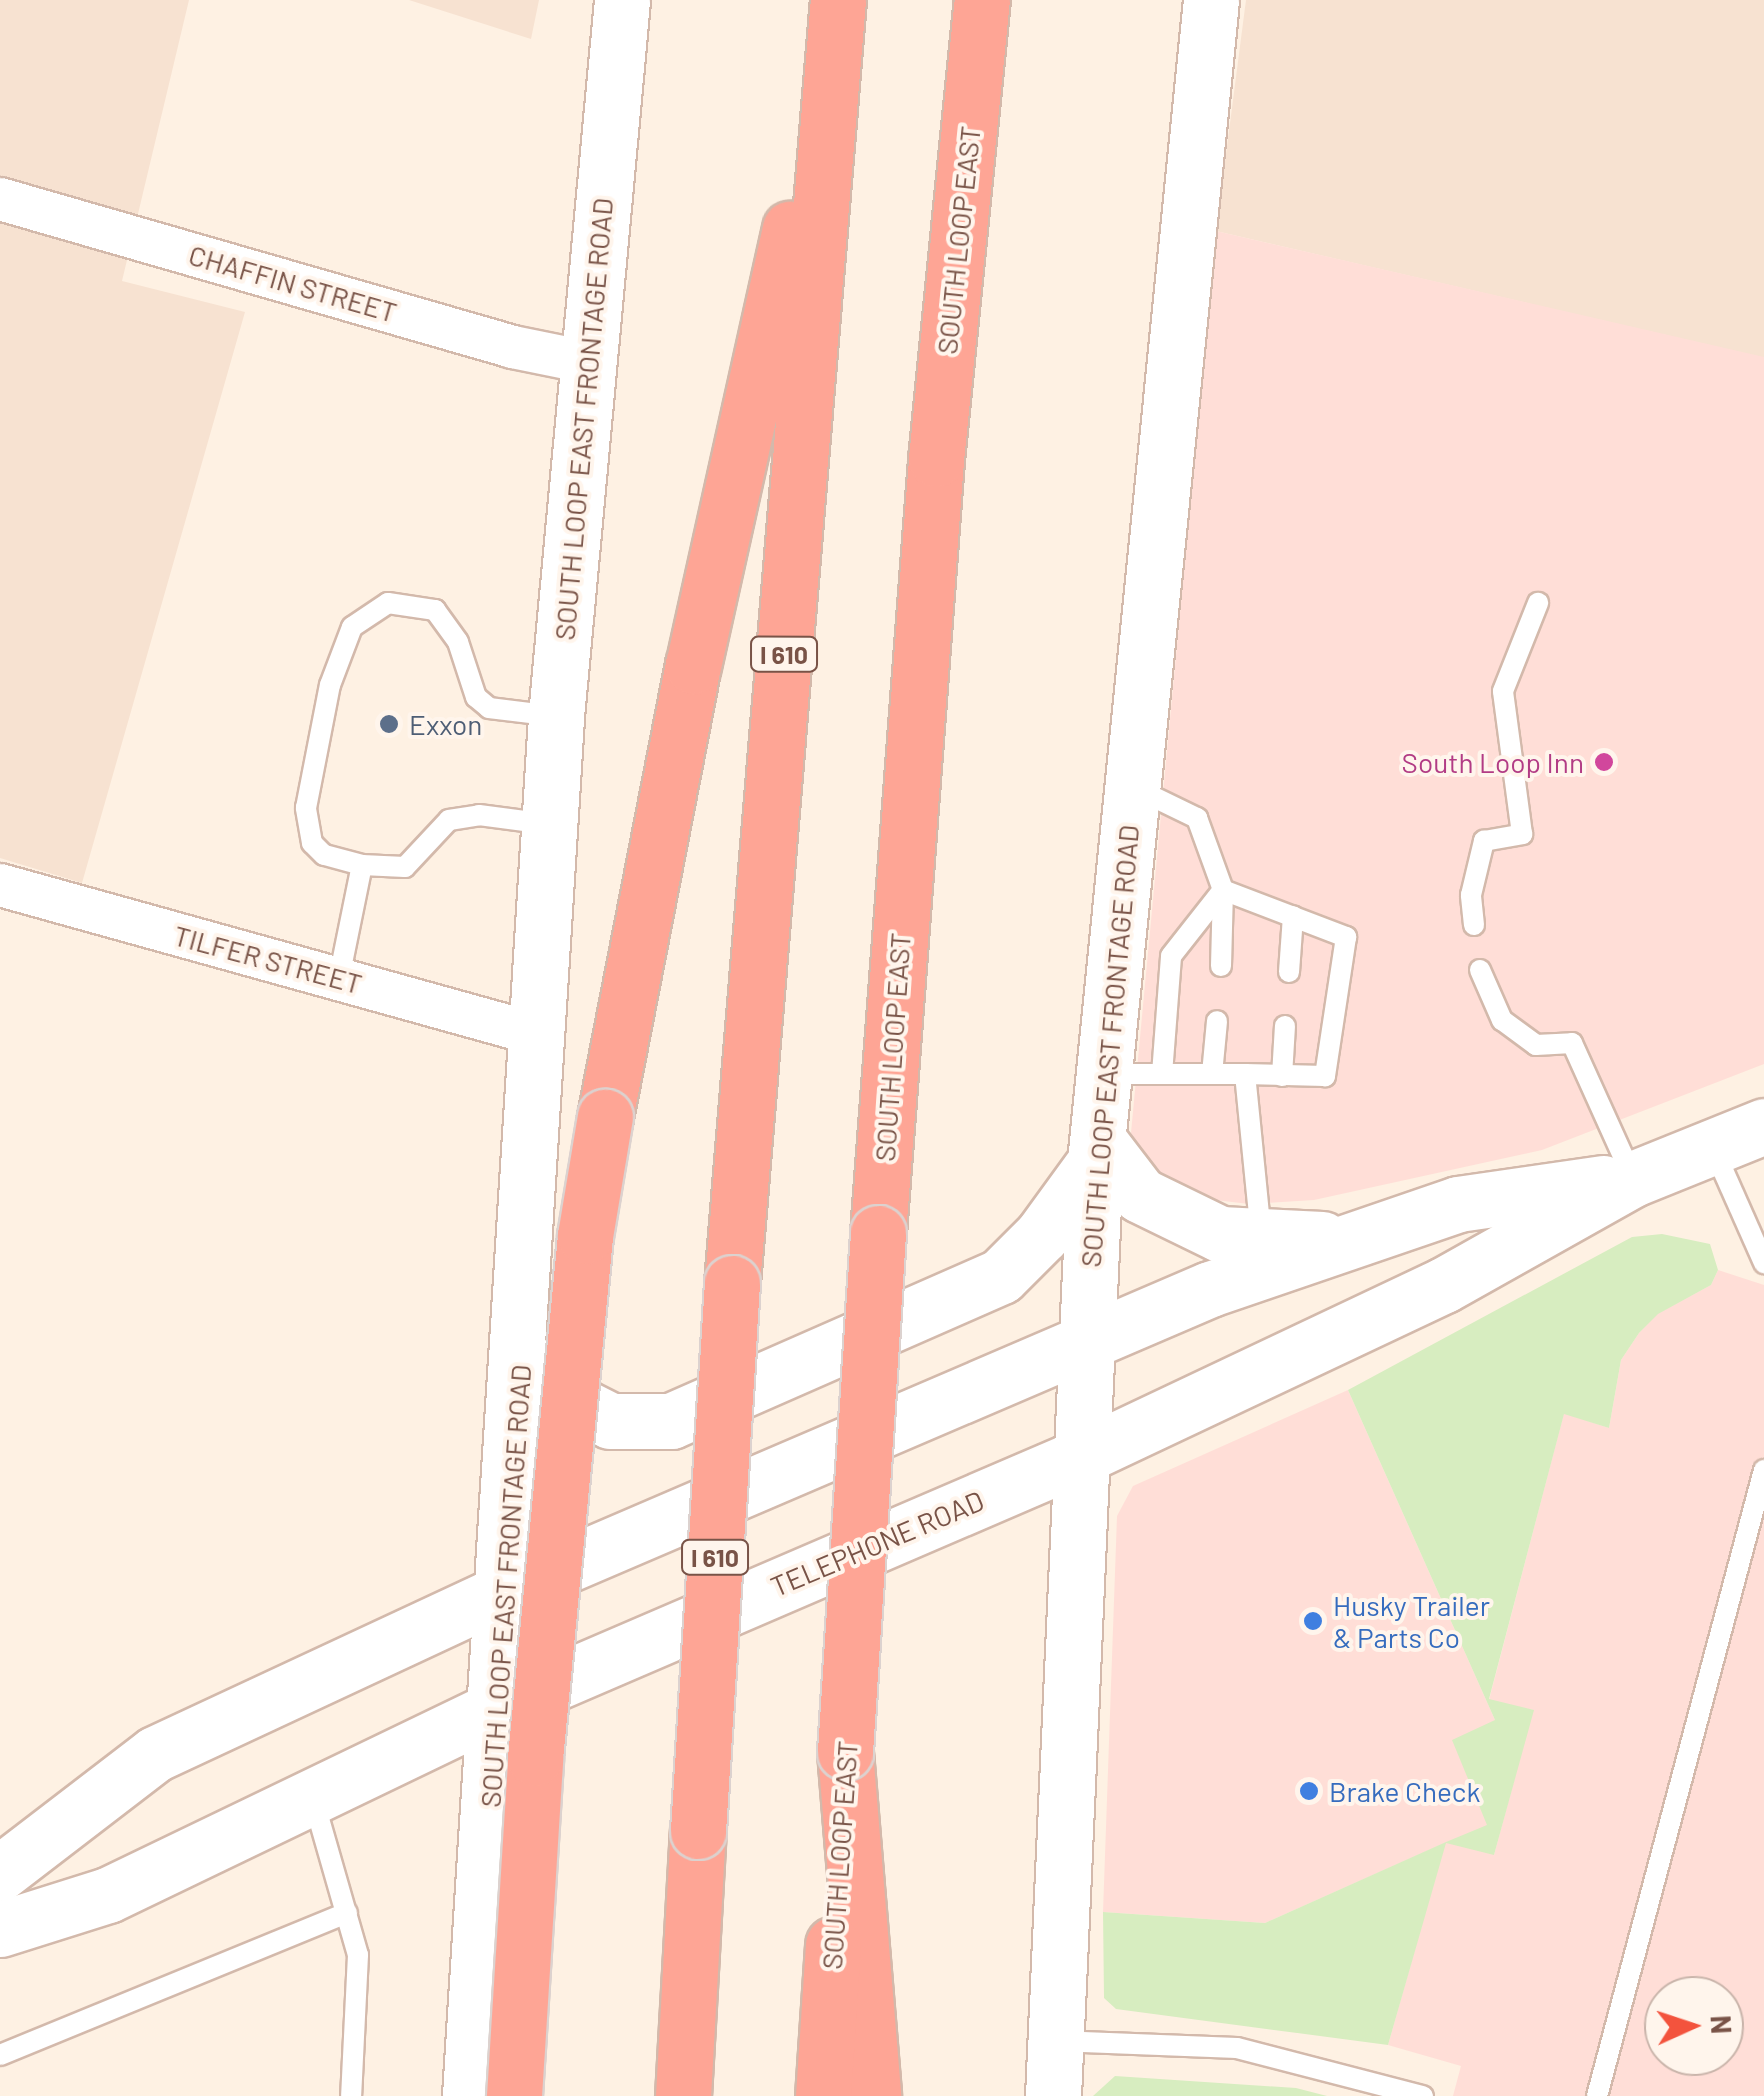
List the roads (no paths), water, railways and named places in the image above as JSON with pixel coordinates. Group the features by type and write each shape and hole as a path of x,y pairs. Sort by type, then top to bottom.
{"highway":[{"name":"SOUTH LOOP EAST","path":"824,2096 878,1233 936,459 982,0"},
{"path":"514,2096 535,1758 586,1236 605,1117 693,666 836,13"},
{"name":"I 610","path":"683,2096 732,1282 836,13"},
{"path":"846,1752 874,2096"}],"main road":[{"name":"SOUTH LOOP EAST FRONTAGE ROAD","path":"470,2096 500,1593 521,1335 556,716 622,0"},
{"name":"SOUTH LOOP EAST FRONTAGE ROAD","path":"1053,2096 1084,1342 1096,1151 1211,0"},
{"name":"TELEPHONE ROAD","path":"0,1929 108,1894 496,1708 1082,1456 1444,1285 1633,1179 1714,1150 1764,1126"},
{"path":"521,1335 550,1379 583,1407 610,1421 671,1421 1001,1276 1042,1235 1096,1151 1157,1206 1220,1234 1356,1239"},
{"name":"TELEPHONE ROAD","path":"0,1874 155,1754 500,1593 1210,1288 1458,1204 1633,1179"}],"street":[{"name":"CHAFFIN STREET","path":"0,199 514,347 586,362"},
{"name":"TILFER STREET","path":"0,885 536,1034"}],"lane":[{"path":"549,825 479,815 448,820 406,867 362,865 324,855 312,844 306,808 340,652 352,626 371,609 388,602 435,610 458,642 476,697 489,708 556,716"},
{"path":"1474,925 1470,895 1484,842 1522,834 1503,691 1538,603"},
{"path":"1130,786 1197,818 1223,890 1221,966"},
{"path":"339,978 362,865"},
{"path":"1104,1074 1325,1076 1346,937 1223,890"},
{"path":"1162,1074 1171,956 1223,890"},
{"path":"1289,972 1293,916"},
{"path":"1480,970 1502,1020 1536,1044 1572,1043 1633,1179"},
{"path":"1212,1074 1217,1021"},
{"path":"1282,1076 1285,1026"},
{"path":"1246,1074 1261,1236"},
{"path":"1714,1150 1764,1263"},
{"path":"1597,2096 1764,1470"},
{"path":"312,1796 358,1955 351,2096"},
{"path":"0,2056 347,1913"},
{"path":"1058,2041 1237,2048 1424,2096"}],"place":[{"name":"Exxon","path":"389,724"},
{"name":"South Loop Inn","path":"1604,762"},
{"name":"Husky Trailer & Parts Co","path":"1313,1621"},
{"name":"Brake Check","path":"1309,1791"}]}
